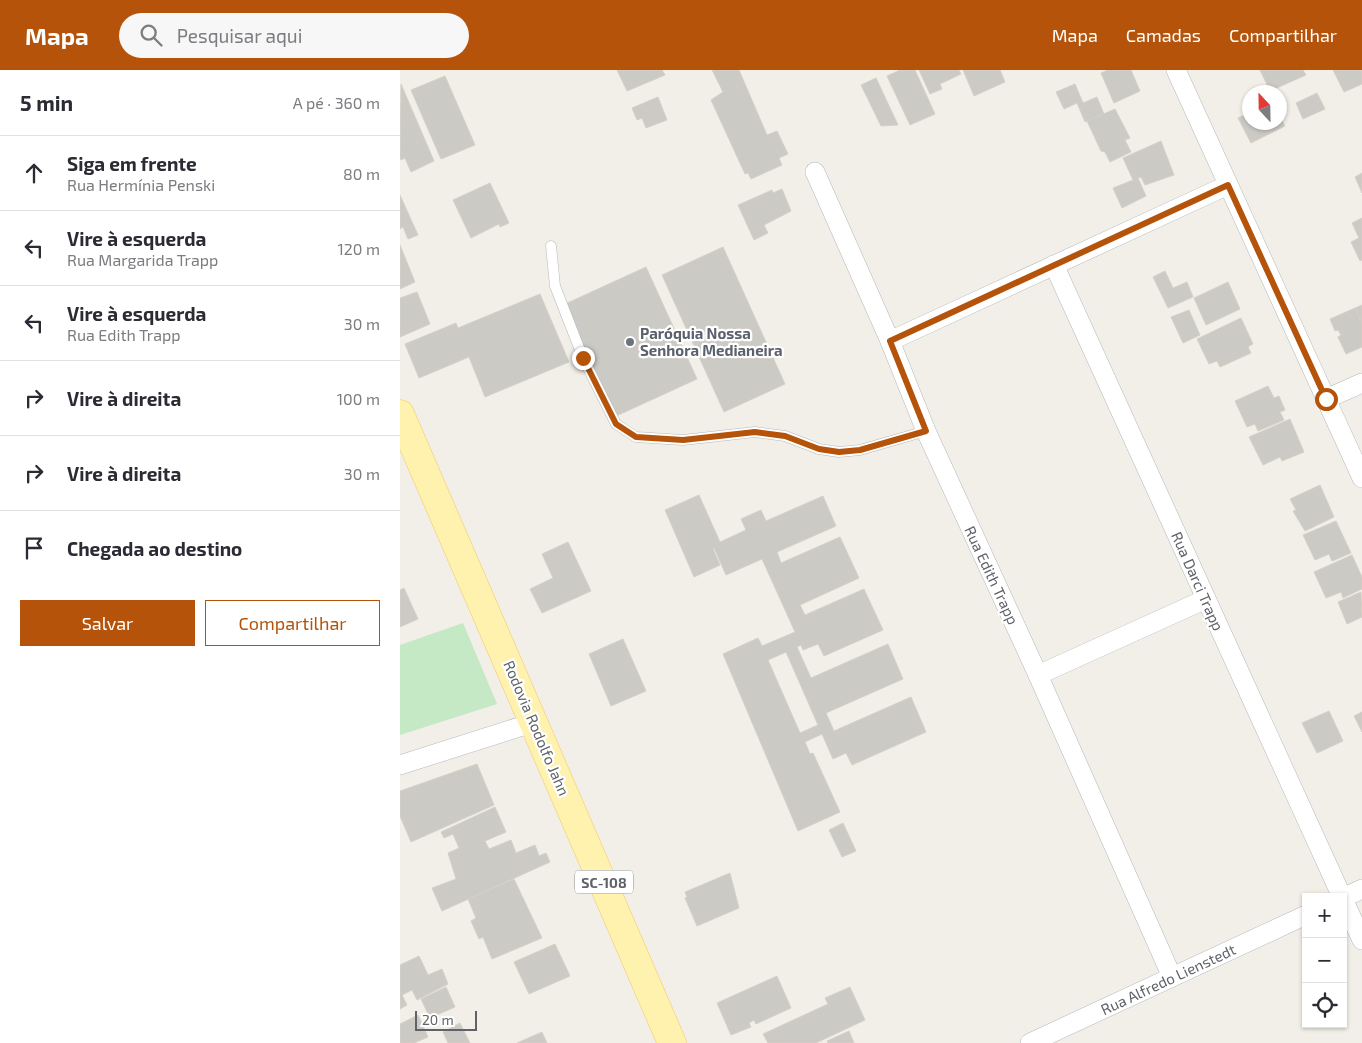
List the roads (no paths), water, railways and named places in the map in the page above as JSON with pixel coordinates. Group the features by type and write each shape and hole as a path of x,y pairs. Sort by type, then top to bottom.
{"main road":[{"name":"Rodovia Rodolfo Jahn","path":"400,414 535,722 672,1043"}],"street":[{"path":"1176,70 1362,478"},
{"name":"Rua Edith Trapp","path":"815,172 890,341 926,431 1172,977"},
{"path":"890,341 1228,185"},
{"name":"Rua Darci Trapp","path":"1054,265 1341,893"},
{"path":"1326,399 1362,383"},
{"path":"1038,676 1206,599"},
{"path":"400,765 535,722"},
{"path":"1347,896 1362,889"},
{"name":"Rua Darci Trapp","path":"1347,907 1362,940"},
{"name":"Rua Alfredo Lienstedt","path":"1030,1043 1302,917"}],"lane":[{"path":"551,246 555,286 583,358 616,424 636,437 683,440 755,432 785,436 819,449 839,452 860,450 926,431"}],"place":[{"name":"Paróquia Nossa Senhora Medianeira","path":"630,342"}]}
